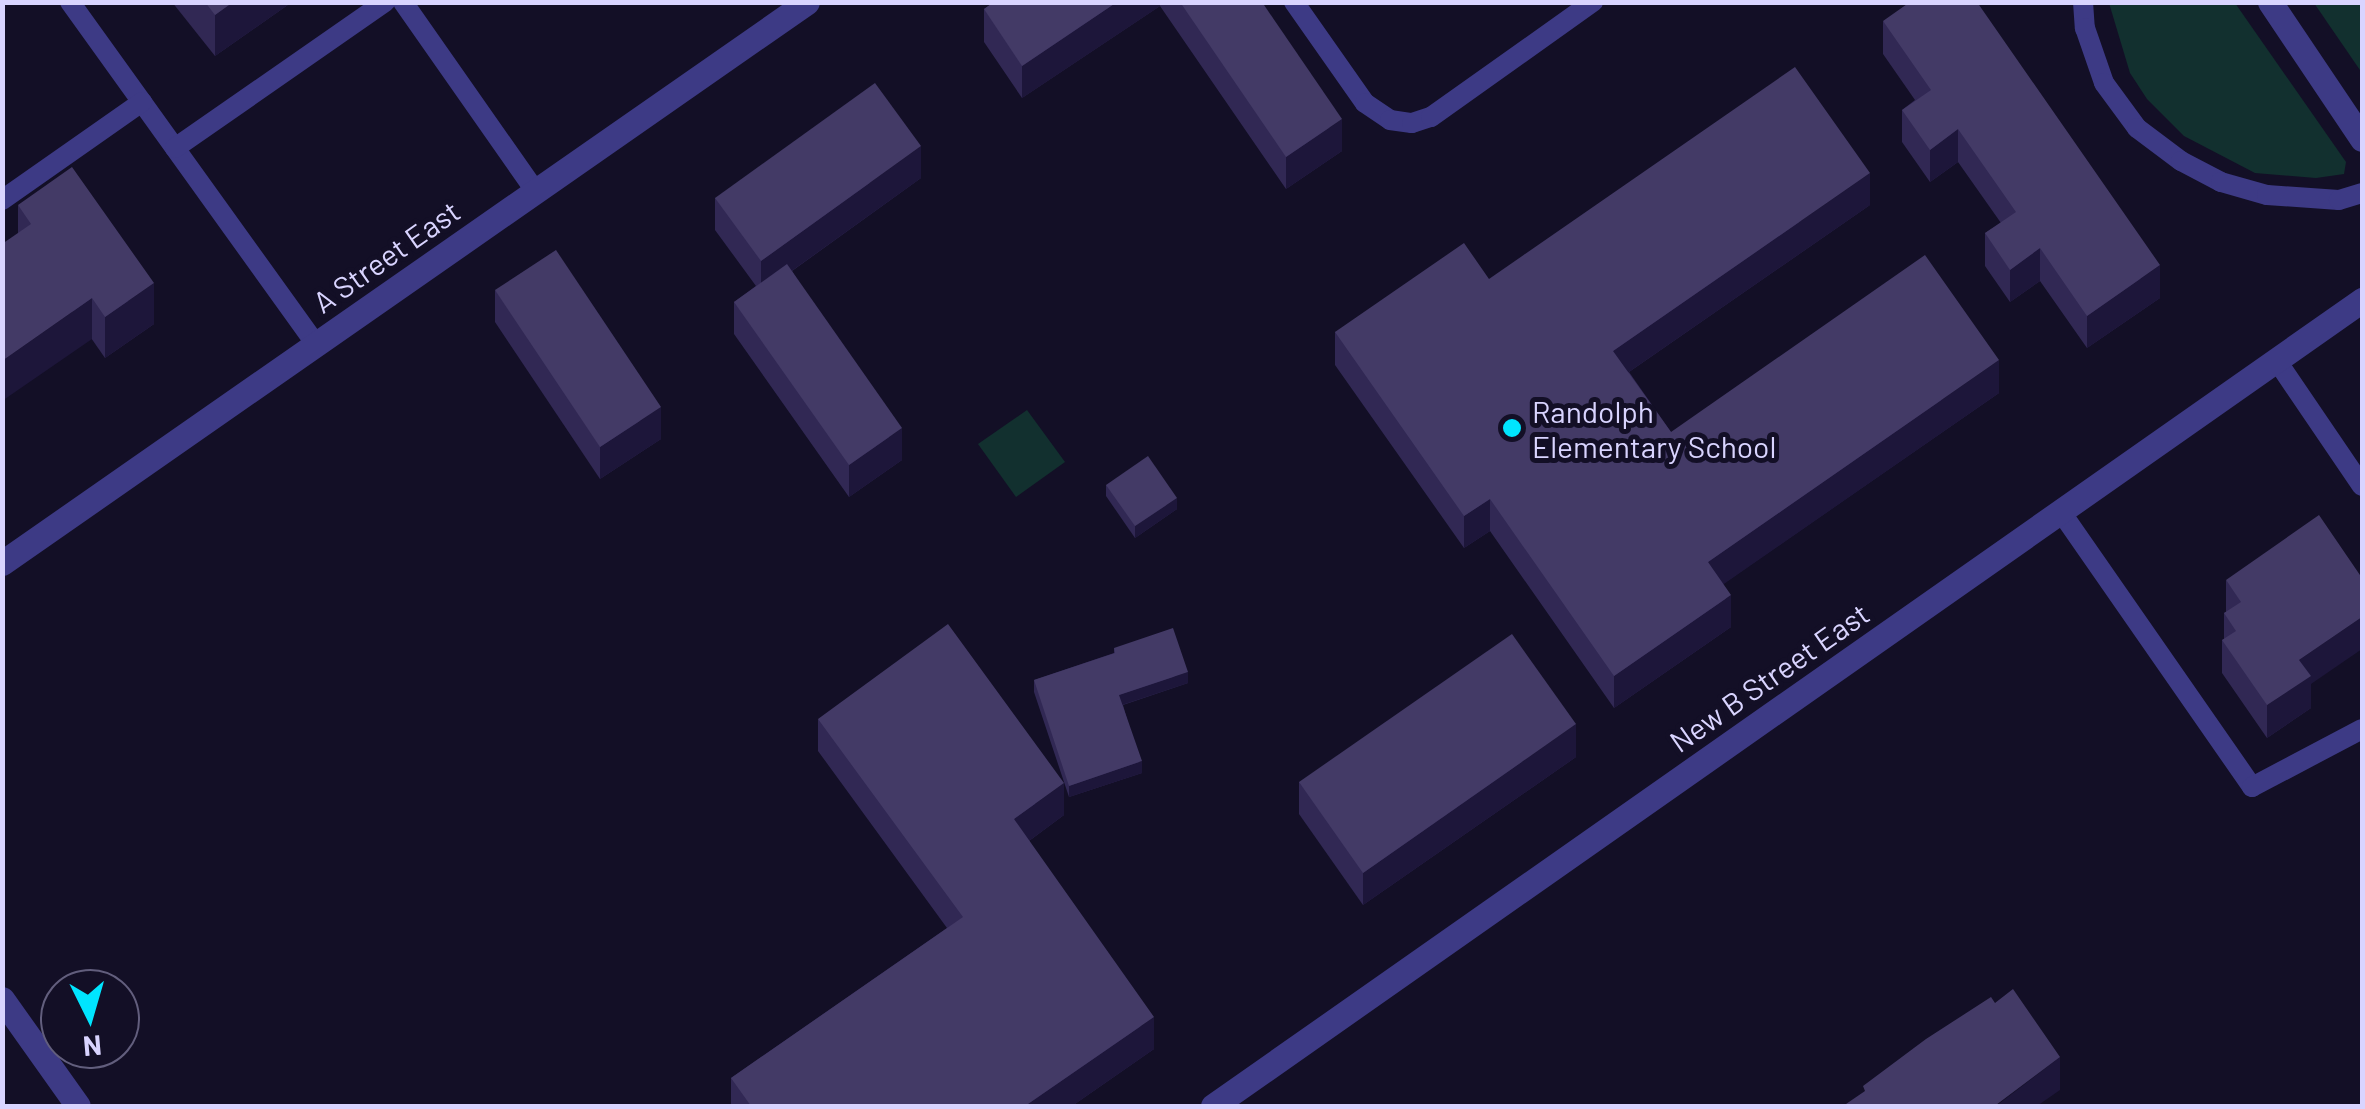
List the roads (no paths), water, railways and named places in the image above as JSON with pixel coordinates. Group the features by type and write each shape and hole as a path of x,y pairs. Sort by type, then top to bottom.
{"street":[{"name":"A Street East","path":"2,563 807,2"},
{"path":"2270,2 2362,139"},
{"name":"New B Street East","path":"1213,1106 2362,300"},
{"path":"2,999 78,1106"}],"lane":[{"path":"70,2 316,344"},
{"path":"175,148 385,2"},
{"path":"402,2 536,192"},
{"path":"1294,2 1366,103 1390,120 1412,123 1431,117 1593,2"},
{"path":"2083,2 2085,28 2104,83 2137,128 2182,161 2221,182 2267,195 2338,200 2362,193"},
{"path":"2,200 142,102"},
{"path":"2277,361 2362,486"},
{"path":"2061,512 2252,787 2362,729"}],"place":[{"name":"Randolph Elementary School","path":"1512,428"}]}
